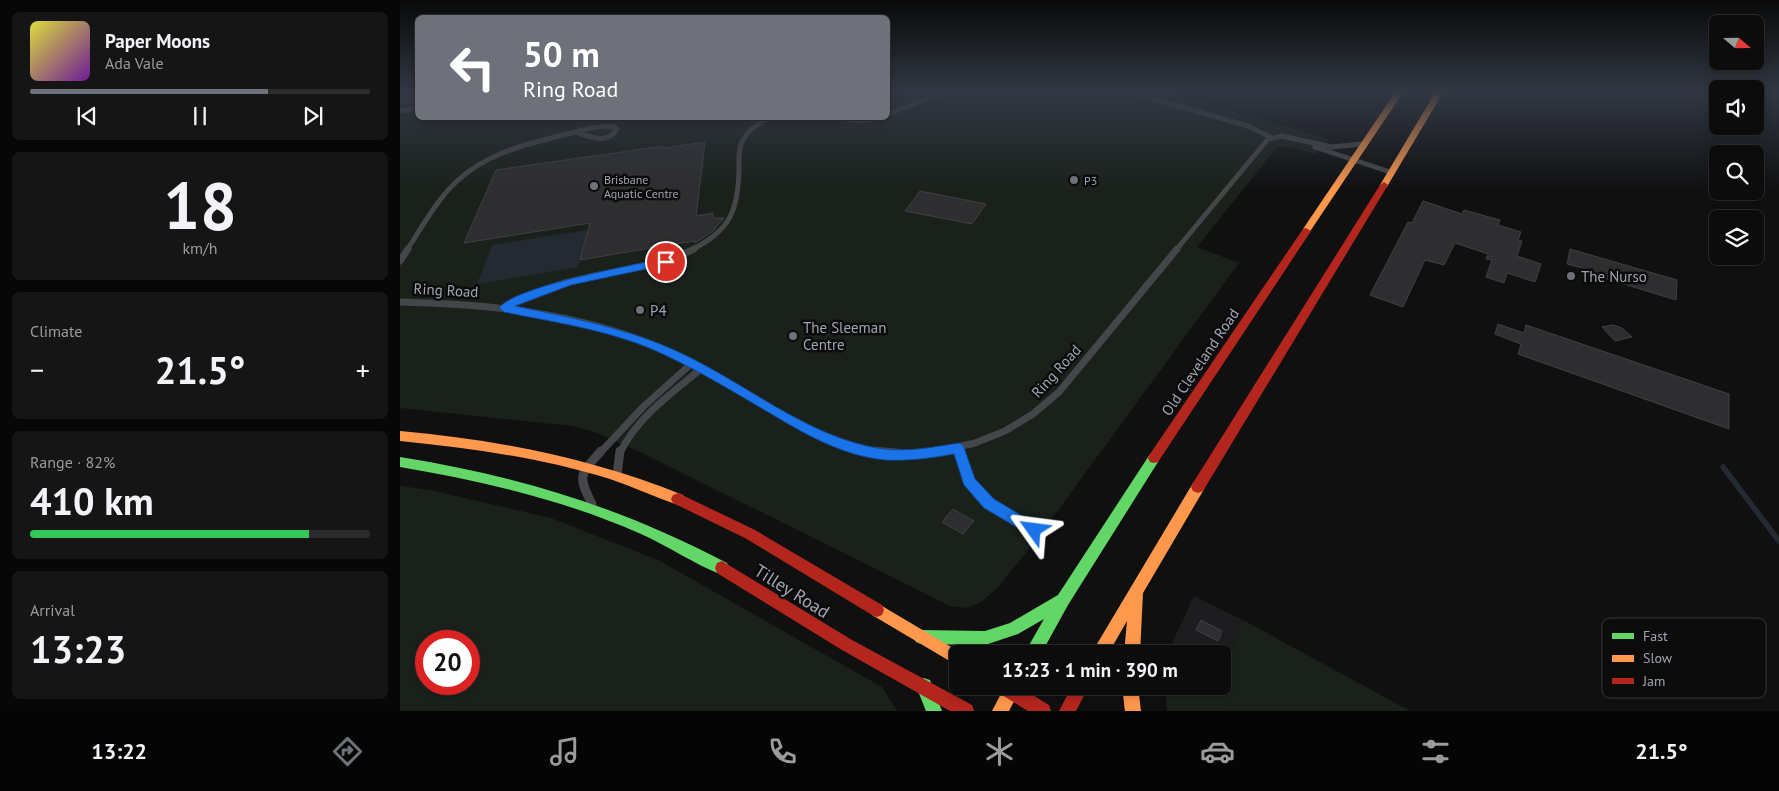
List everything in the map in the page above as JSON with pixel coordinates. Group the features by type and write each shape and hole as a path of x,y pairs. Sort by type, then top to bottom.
{"main road":[{"name":"Old Cleveland Road","path":"1037,645 1063,600 1134,488 1377,124"},
{"path":"1104,645 1136,588 1421,124"},
{"name":"Tilley Road","path":"400,436 463,442 550,458 616,475 687,504 750,534 949,654"},
{"name":"Tilley Road","path":"400,462 491,478 595,510 633,524 703,557 831,636 966,711"},
{"path":"1133,645 1136,588"},
{"path":"922,637 985,638 1013,629 1063,600"},
{"path":"924,686 934,711"},
{"path":"1000,711 1006,695"},
{"path":"1019,695 1043,711"},
{"path":"1067,711 1075,695"},
{"path":"1131,695 1133,711"}],"lane":[{"path":"504,308 518,299 569,282 666,262 707,241 727,223 736,207 741,142 750,130 759,124"},
{"path":"1242,124 1270,137 1282,136 1332,147 1364,144"},
{"path":"400,261 452,186 485,160 506,150 576,132 606,126 617,129 616,134 602,139 576,132"},
{"name":"Ring Road","path":"400,302 448,303 504,308 595,326 648,343 702,368 818,435 851,448 885,454 918,455 959,448 984,441 1013,428 1031,416 1059,392 1270,137"},
{"path":"1308,143 1392,173"},
{"path":"595,510 581,486 582,475 587,467 643,407 692,363"},
{"path":"616,475 620,453 630,436 671,395 702,368"},
{"path":"959,448 969,482 989,504 1034,530"}],"shaded area":[{"name":"The Sleeman Centre","path":"400,124 1277,124 1329,139 1316,154 1290,147 1277,147 1197,247 1239,263 1034,543 997,588 981,602 967,608 950,606 642,453 592,431 572,426 400,408"},
{"path":"588,230 578,267 477,284 492,245"},
{"path":"400,486 430,490 551,518 660,561 882,687 897,711 400,711"},
{"path":"1194,596 1243,620 1231,650 1231,645 1171,645"},
{"path":"1243,620 1410,711 1167,711 1166,695 1231,695 1231,650"}],"building":[{"name":"Brisbane Aquatic Centre","path":"705,142 696,216 713,213 713,218 724,218 712,232 695,243 695,241 657,249 657,247 580,260 590,223 464,243 496,170 663,146 663,148"},
{"path":"920,191 986,204 972,224 905,211"},
{"path":"1423,201 1462,214 1464,210 1500,220 1498,225 1521,232 1518,240 1522,241 1517,256 1541,264 1535,282 1507,273 1504,283 1486,277 1492,260 1486,259 1488,254 1455,243 1444,265 1425,260 1403,307 1370,295 1408,222 1412,223"},
{"path":"1570,249 1677,280 1676,300 1588,273 1589,270 1567,264"},
{"path":"1498,324 1524,333 1526,325 1729,394 1729,429 1518,354 1521,344 1495,334"},
{"path":"1613,325 1622,328 1632,337 1615,341 1602,327"},
{"path":"953,509 974,521 963,534 942,522"},
{"path":"1201,620 1222,631 1218,641 1196,630"}],"waterway":[{"path":"1723,467 1779,541"}],"traffic: fast":[{"path":"1037,645 1063,600 1154,458"},
{"path":"400,462 484,477 566,500 646,530 722,568"},
{"path":"921,637 985,638 1013,629 1061,601"},
{"path":"924,686 934,711"}],"traffic: slow":[{"path":"1306,231 1378,124"},
{"path":"1384,185 1420,124"},
{"path":"400,436 436,439 542,456 611,474 678,499"},
{"path":"1104,645 1198,487"},
{"path":"1133,645 1136,594"},
{"path":"877,610 949,654"},
{"path":"1000,711 1009,695"},
{"path":"1131,695 1133,711"}],"traffic: jam":[{"path":"1198,487 1384,185"},
{"path":"1154,458 1306,231"},
{"path":"678,499 750,534 877,610"},
{"path":"722,568 847,645 966,711"},
{"path":"1017,695 1043,711"},
{"path":"1067,711 1076,695"}],"place":[{"name":"P3","path":"1074,180"},
{"name":"Brisbane Aquatic Centre","path":"594,186"},
{"name":"The Nurso","path":"1571,276"},
{"name":"P4","path":"640,310"},
{"name":"The Sleeman Centre","path":"793,336"}],"route":[{"path":"666,262 569,282 518,299 504,308 595,326 648,343 702,368 818,435 851,448 885,454 918,455 959,448 969,482 989,504 1034,530"}]}
